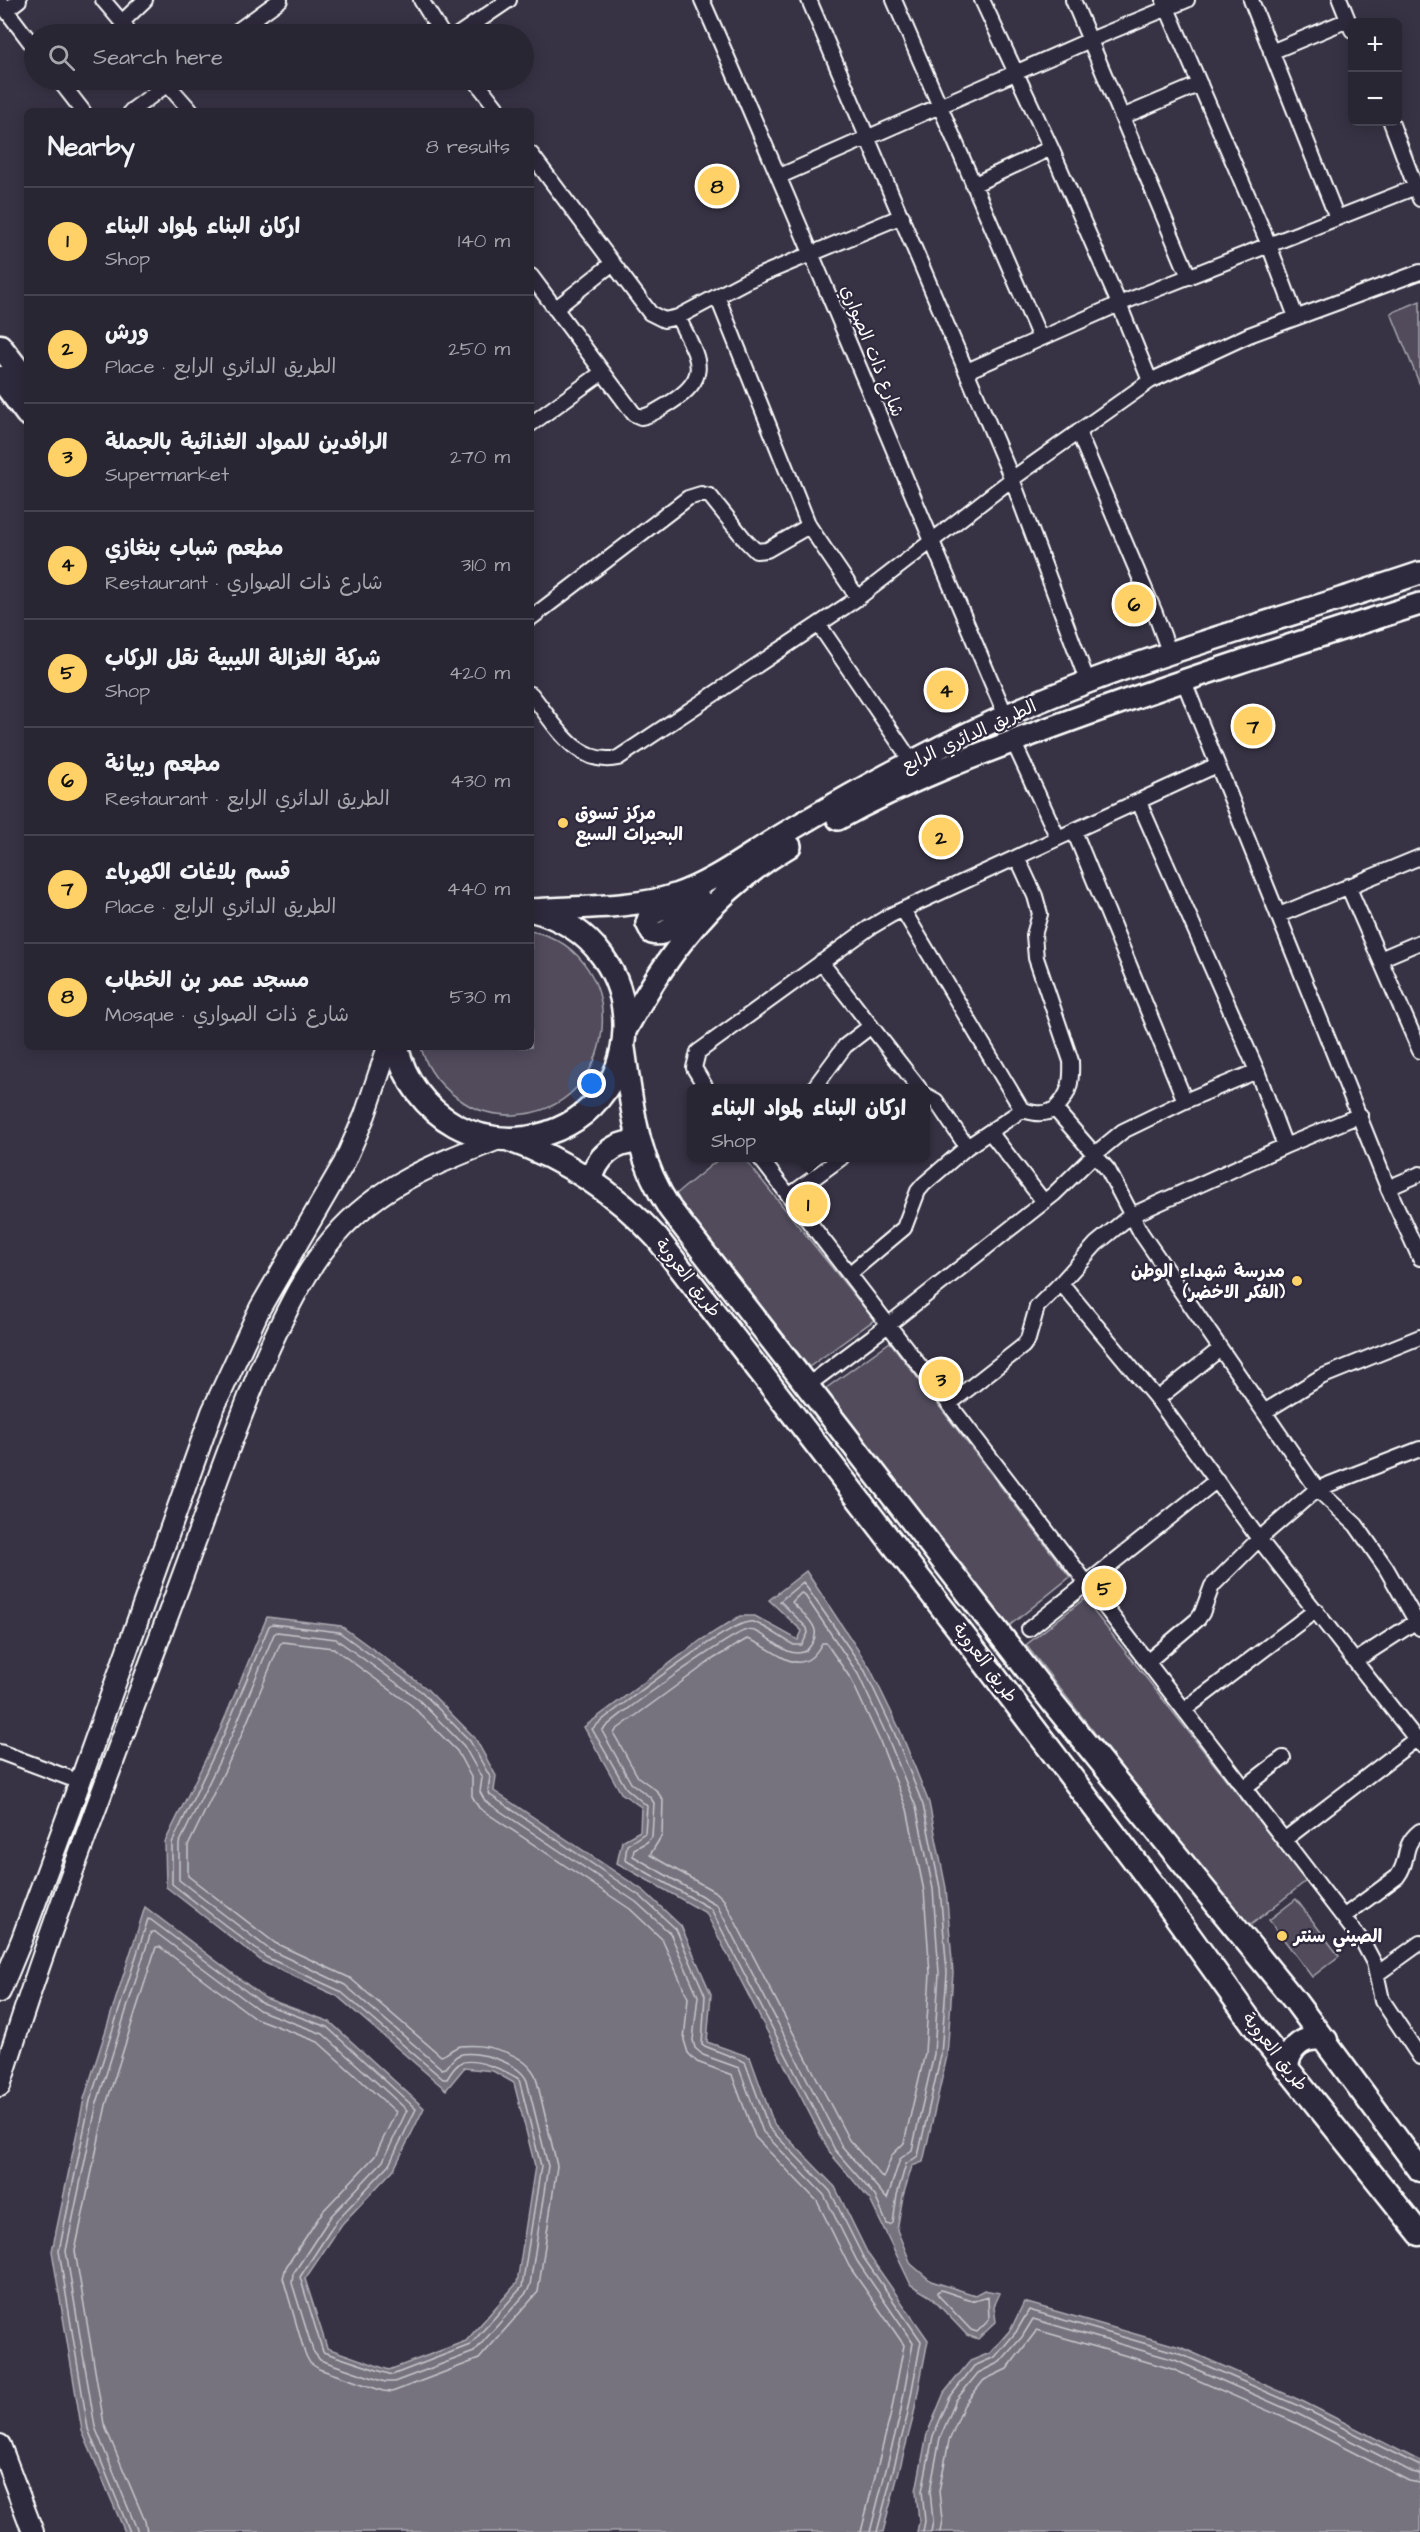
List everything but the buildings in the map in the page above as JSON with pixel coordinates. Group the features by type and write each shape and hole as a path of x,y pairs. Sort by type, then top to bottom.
{"highway":[{"path":"0,346 24,377"},
{"path":"0,378 24,410"},
{"name":"طريق العروبة","path":"534,911 551,915 570,924 601,952 620,989 638,1142 648,1170 670,1209 1053,1703 1326,2040 1420,2170"},
{"path":"503,1139 547,1133 571,1122 592,1105 609,1083 624,1038"},
{"name":"طريق العروبة","path":"398,1050 407,1076 430,1107 462,1129 503,1139 550,1157 591,1181 633,1213 668,1252 1156,1889 1287,2069 1420,2234"},
{"path":"591,1181 604,1155 624,1144 638,1142"},
{"path":"1287,2069 1289,2056 1296,2046 1307,2039 1326,2040"}],"main road":[{"name":"الطريق الدائري الرابع","path":"534,910 655,900 696,886 912,762 1006,716 1088,683 1170,654 1420,573"},
{"name":"الطريق الدائري الرابع","path":"624,1038 651,984 674,949 702,917 748,874 782,851 875,800 1013,741 1184,679 1420,604"},
{"path":"696,886 684,897 650,915 647,923 652,933 660,935 667,933 705,898 748,874"},
{"path":"0,1992 80,1782 202,1439 227,1377 278,1275 344,1163 365,1115 387,1050"},
{"path":"0,2086 42,1958 240,1419 289,1307 325,1248 371,1201 413,1174 503,1139"},
{"path":"0,2445 33,2532"}],"street":[{"path":"19,0 3,6 24,34"},
{"path":"103,0 121,24"},
{"path":"127,24 145,0"},
{"path":"247,24 280,0"},
{"path":"421,0 436,24"},
{"path":"474,24 509,0"},
{"name":"شارع ذات الصواري","path":"702,0 780,176 1006,716"},
{"path":"808,0 902,216 1012,479 1088,683"},
{"path":"894,0 1040,338"},
{"path":"1073,0 1189,277"},
{"path":"780,176 1166,4 1187,0"},
{"path":"1251,0 1337,218"},
{"path":"1340,0 1348,20"},
{"path":"984,1 1051,148 1150,381"},
{"path":"1166,4 1269,245 1296,317"},
{"path":"1271,52 1348,26"},
{"path":"1122,117 1200,84"},
{"path":"70,90 81,108"},
{"path":"135,108 159,90"},
{"path":"176,90 189,108"},
{"path":"483,90 497,108"},
{"path":"967,371 1119,304 1337,218 1418,193 1393,126"},
{"path":"973,185 1051,148"},
{"path":"534,158 654,316 664,320 678,317 753,278 902,216"},
{"path":"555,309 613,263"},
{"path":"534,698 577,751 596,760 618,758 858,598 1012,479 1150,381 1296,317 1420,272"},
{"path":"536,295 555,309 634,414 641,417 649,415 687,392 696,378 698,362 678,317"},
{"path":"717,296 809,526 858,598"},
{"path":"534,422 603,372"},
{"path":"1078,432 1155,613 1170,654"},
{"path":"534,616 688,498 701,494 710,496 756,551 767,550 809,526"},
{"path":"819,625 912,762"},
{"path":"1184,679 1388,1188 1420,1258"},
{"path":"1013,741 1058,838"},
{"path":"703,1084 694,1068 698,1052 868,928 1217,765"},
{"path":"1139,802 1257,1071 1286,1146"},
{"path":"1074,831 1185,1101"},
{"path":"903,910 1022,1110 1040,1114 1049,1113 1064,1101 1068,1092 1072,1078 1071,1061 1036,958 1034,935 1040,914 1017,857"},
{"path":"1279,915 1420,857"},
{"path":"1348,886 1420,1051"},
{"path":"1380,959 1420,942"},
{"path":"821,962 915,1084"},
{"path":"818,1084 845,1046 871,1026"},
{"path":"808,1385 888,1326 1044,1202 1123,1131 1185,1101 1257,1071"},
{"path":"930,1098 936,1101 967,1147"},
{"path":"1055,1109 1108,1170 1130,1216 1220,1349 1317,1489 1356,1526 1386,1569 1418,1625 1355,1661"},
{"path":"849,1274 904,1228 918,1191 967,1147 1022,1110"},
{"path":"949,1404 1023,1346 1028,1339 1037,1307 1096,1244 1130,1216 1360,1115"},
{"path":"990,1132 1044,1202"},
{"path":"763,1162 1368,1951 1377,1974 1382,2000 1420,2057"},
{"path":"789,1196 836,1162"},
{"path":"1388,1188 1420,1174"},
{"path":"1061,1283 1157,1399 1260,1539 1418,1742 1284,1840"},
{"path":"1264,1412 1321,1377 1420,1337"},
{"path":"1157,1399 1220,1349"},
{"path":"1147,1662 1198,1619 1212,1586 1260,1539 1317,1489 1420,1449"},
{"path":"1029,1629 1217,1480"},
{"path":"1184,1710 1316,1610"},
{"path":"0,1752 80,1782"},
{"path":"1244,1788 1283,1758"},
{"path":"1343,1917 1397,1877 1402,1870 1409,1839 1420,1831"},
{"path":"1377,1974 1420,1943"}],"shaded area":[{"path":"1420,301 1420,385 1391,313"},
{"path":"534,932 565,945 588,969 600,998 602,1030 594,1061 576,1088 549,1107 513,1115 476,1109 443,1086 432,1072 422,1050 534,1050"},
{"path":"715,1162 747,1162 874,1320 809,1367 675,1195"},
{"path":"890,1342 1070,1577 1009,1626 825,1389"},
{"path":"1084,1599 1306,1881 1247,1928 1026,1645"},
{"path":"1296,1899 1339,1956 1312,1977 1269,1920"}],"water":[{"path":"806,1571 870,1668 900,1730 929,1803 946,1888 953,1973 947,2056 923,2162 912,2166 903,2196 897,2230 911,2264 931,2281 975,2295 984,2290 1000,2293 994,2306 996,2322 978,2339 967,2335 931,2297 911,2285 870,2200 830,2153 706,1913 617,1863 622,1841 640,1831 641,1807 621,1793 584,1727 701,1640 740,1616 755,1616 798,1640 802,1631 769,1600"},
{"path":"267,1617 341,1626 426,1688 475,1738 496,1776 494,1791 644,1891 681,1926 711,1994 707,2042 750,2057 774,2124 835,2187 868,2254 928,2340 913,2418 883,2532 125,2532 82,2431 52,2251 84,2099 145,1907 265,1998 330,2022 424,2108 394,2169 342,2224 305,2279 327,2348 389,2370 466,2341 517,2283 535,2166 514,2083 493,2071 464,2068 446,2090 337,1996 263,1962 166,1887 165,1842 219,1732"},
{"path":"1024,2302 1180,2347 1304,2402 1420,2461 1420,2532 917,2532 919,2522 916,2491 927,2434 944,2393 970,2361 990,2353 1011,2329"}],"place":[{"name":"مسجد عمر بن الخطاب","path":"717,186"},
{"name":"مطعم ربيانة","path":"1134,604"},
{"name":"مطعم شباب بنغازي","path":"946,690"},
{"name":"قسم بلاغات الكهرباء","path":"1253,726"},
{"name":"مركز تسوق البحيرات السبع","path":"563,823"},
{"name":"ورش","path":"941,837"},
{"name":"اركان البناء لمواد البناء","path":"808,1204"},
{"name":"مدرسة شهداء الوطن (الفكر الاخضر)","path":"1297,1281"},
{"name":"الرافدين للمواد الغذائية بالجملة","path":"941,1379"},
{"name":"شركة الغزالة الليبية نقل الركاب","path":"1104,1588"},
{"name":"الصيني سنتر","path":"1282,1936"}]}
